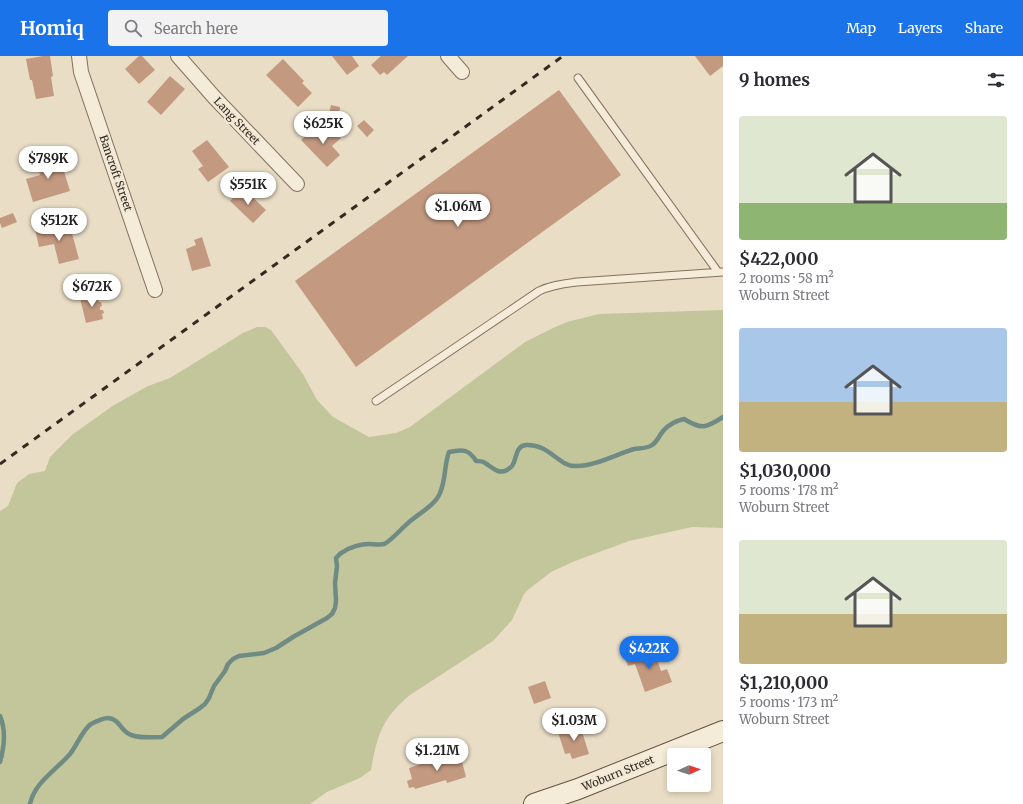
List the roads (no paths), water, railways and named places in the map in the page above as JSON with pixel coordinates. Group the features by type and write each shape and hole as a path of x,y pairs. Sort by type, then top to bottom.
{"street":[{"name":"Bancroft Street","path":"79,56 81,72 155,290"},
{"name":"Lang Street","path":"178,56 214,97 297,184"},
{"path":"448,56 462,72"},
{"name":"Woburn Street","path":"534,804 578,789 723,731"}],"lane":[{"path":"578,78 721,272"},
{"path":"376,401 539,291 548,287 559,284 721,272"}],"waterway":[{"path":"30,804 36,789 70,754 85,730 91,724 101,719 108,718 118,722 126,732 133,736 162,737 183,719 205,704 214,686 225,671 228,664 233,659 239,656 264,653 276,648 332,614 336,601 336,558 342,552 356,546 387,543 430,506 438,498 442,488 449,452 458,450 468,452 476,461 481,461 501,472 512,466 518,450 522,446 526,445 548,451 569,465 582,466 634,449 650,446 654,444 663,431 672,423 684,419 695,425 704,426 712,424 723,417"},
{"path":"0,716 4,739 0,762"}],"railway":[{"path":"0,464 563,56"}]}
